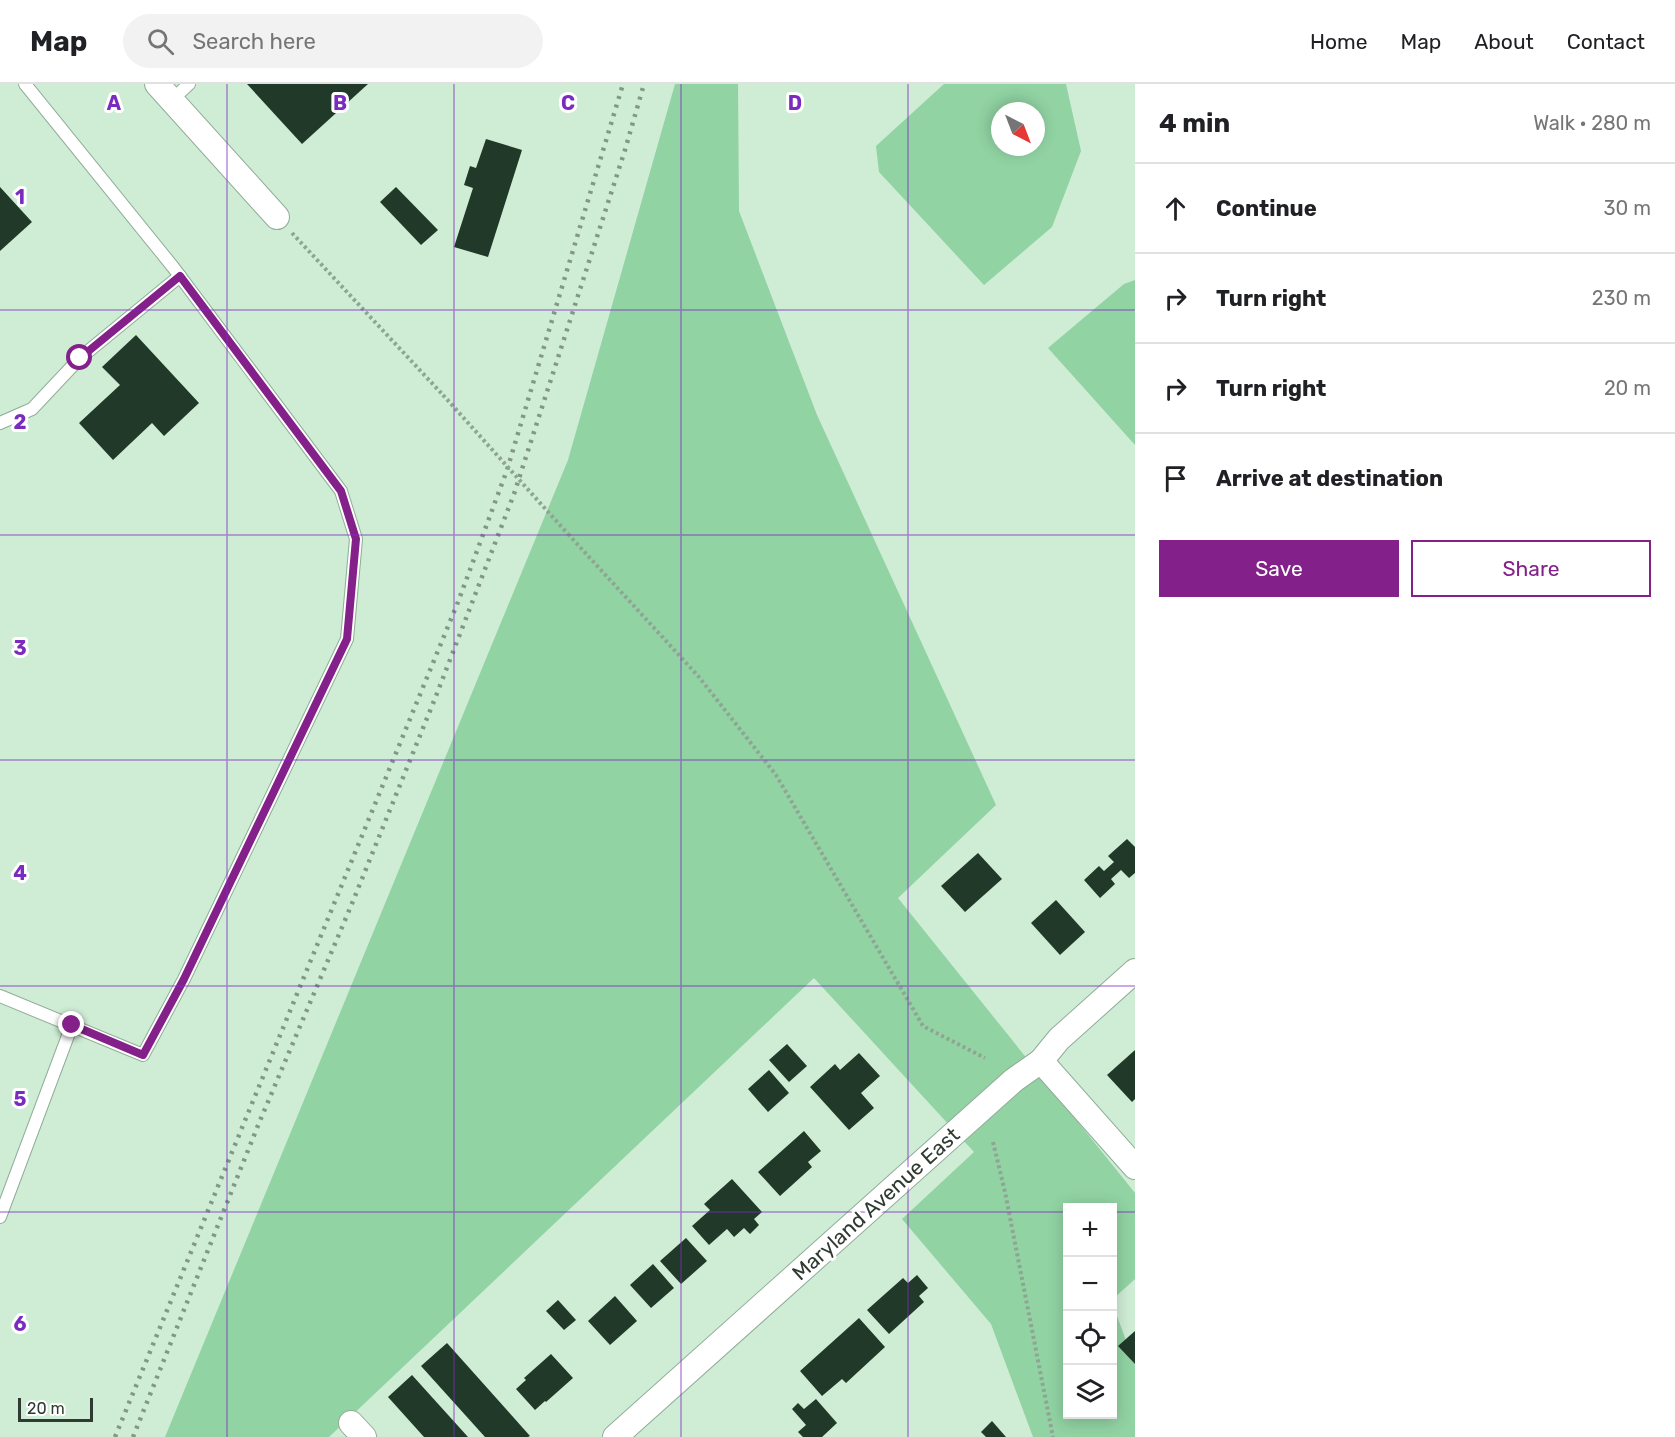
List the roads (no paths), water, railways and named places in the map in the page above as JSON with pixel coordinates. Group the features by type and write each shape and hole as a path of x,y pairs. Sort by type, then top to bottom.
{"street":[{"path":"173,89 277,217"},
{"name":"Maryland Avenue East","path":"615,1437 1014,1080 1041,1061 1059,1039 1135,971"},
{"path":"1041,1061 1135,1167"}],"lane":[{"path":"0,996 143,1055 184,979 347,639 356,539 341,491 180,276 25,84"},
{"path":"0,423 32,409 80,358 180,276"},
{"path":"0,1217 72,1025"}],"railway":[{"path":"115,1437 458,602 507,470 623,84"},
{"path":"133,1437 259,1123 351,906 436,696 514,494 625,150 644,84"}]}
